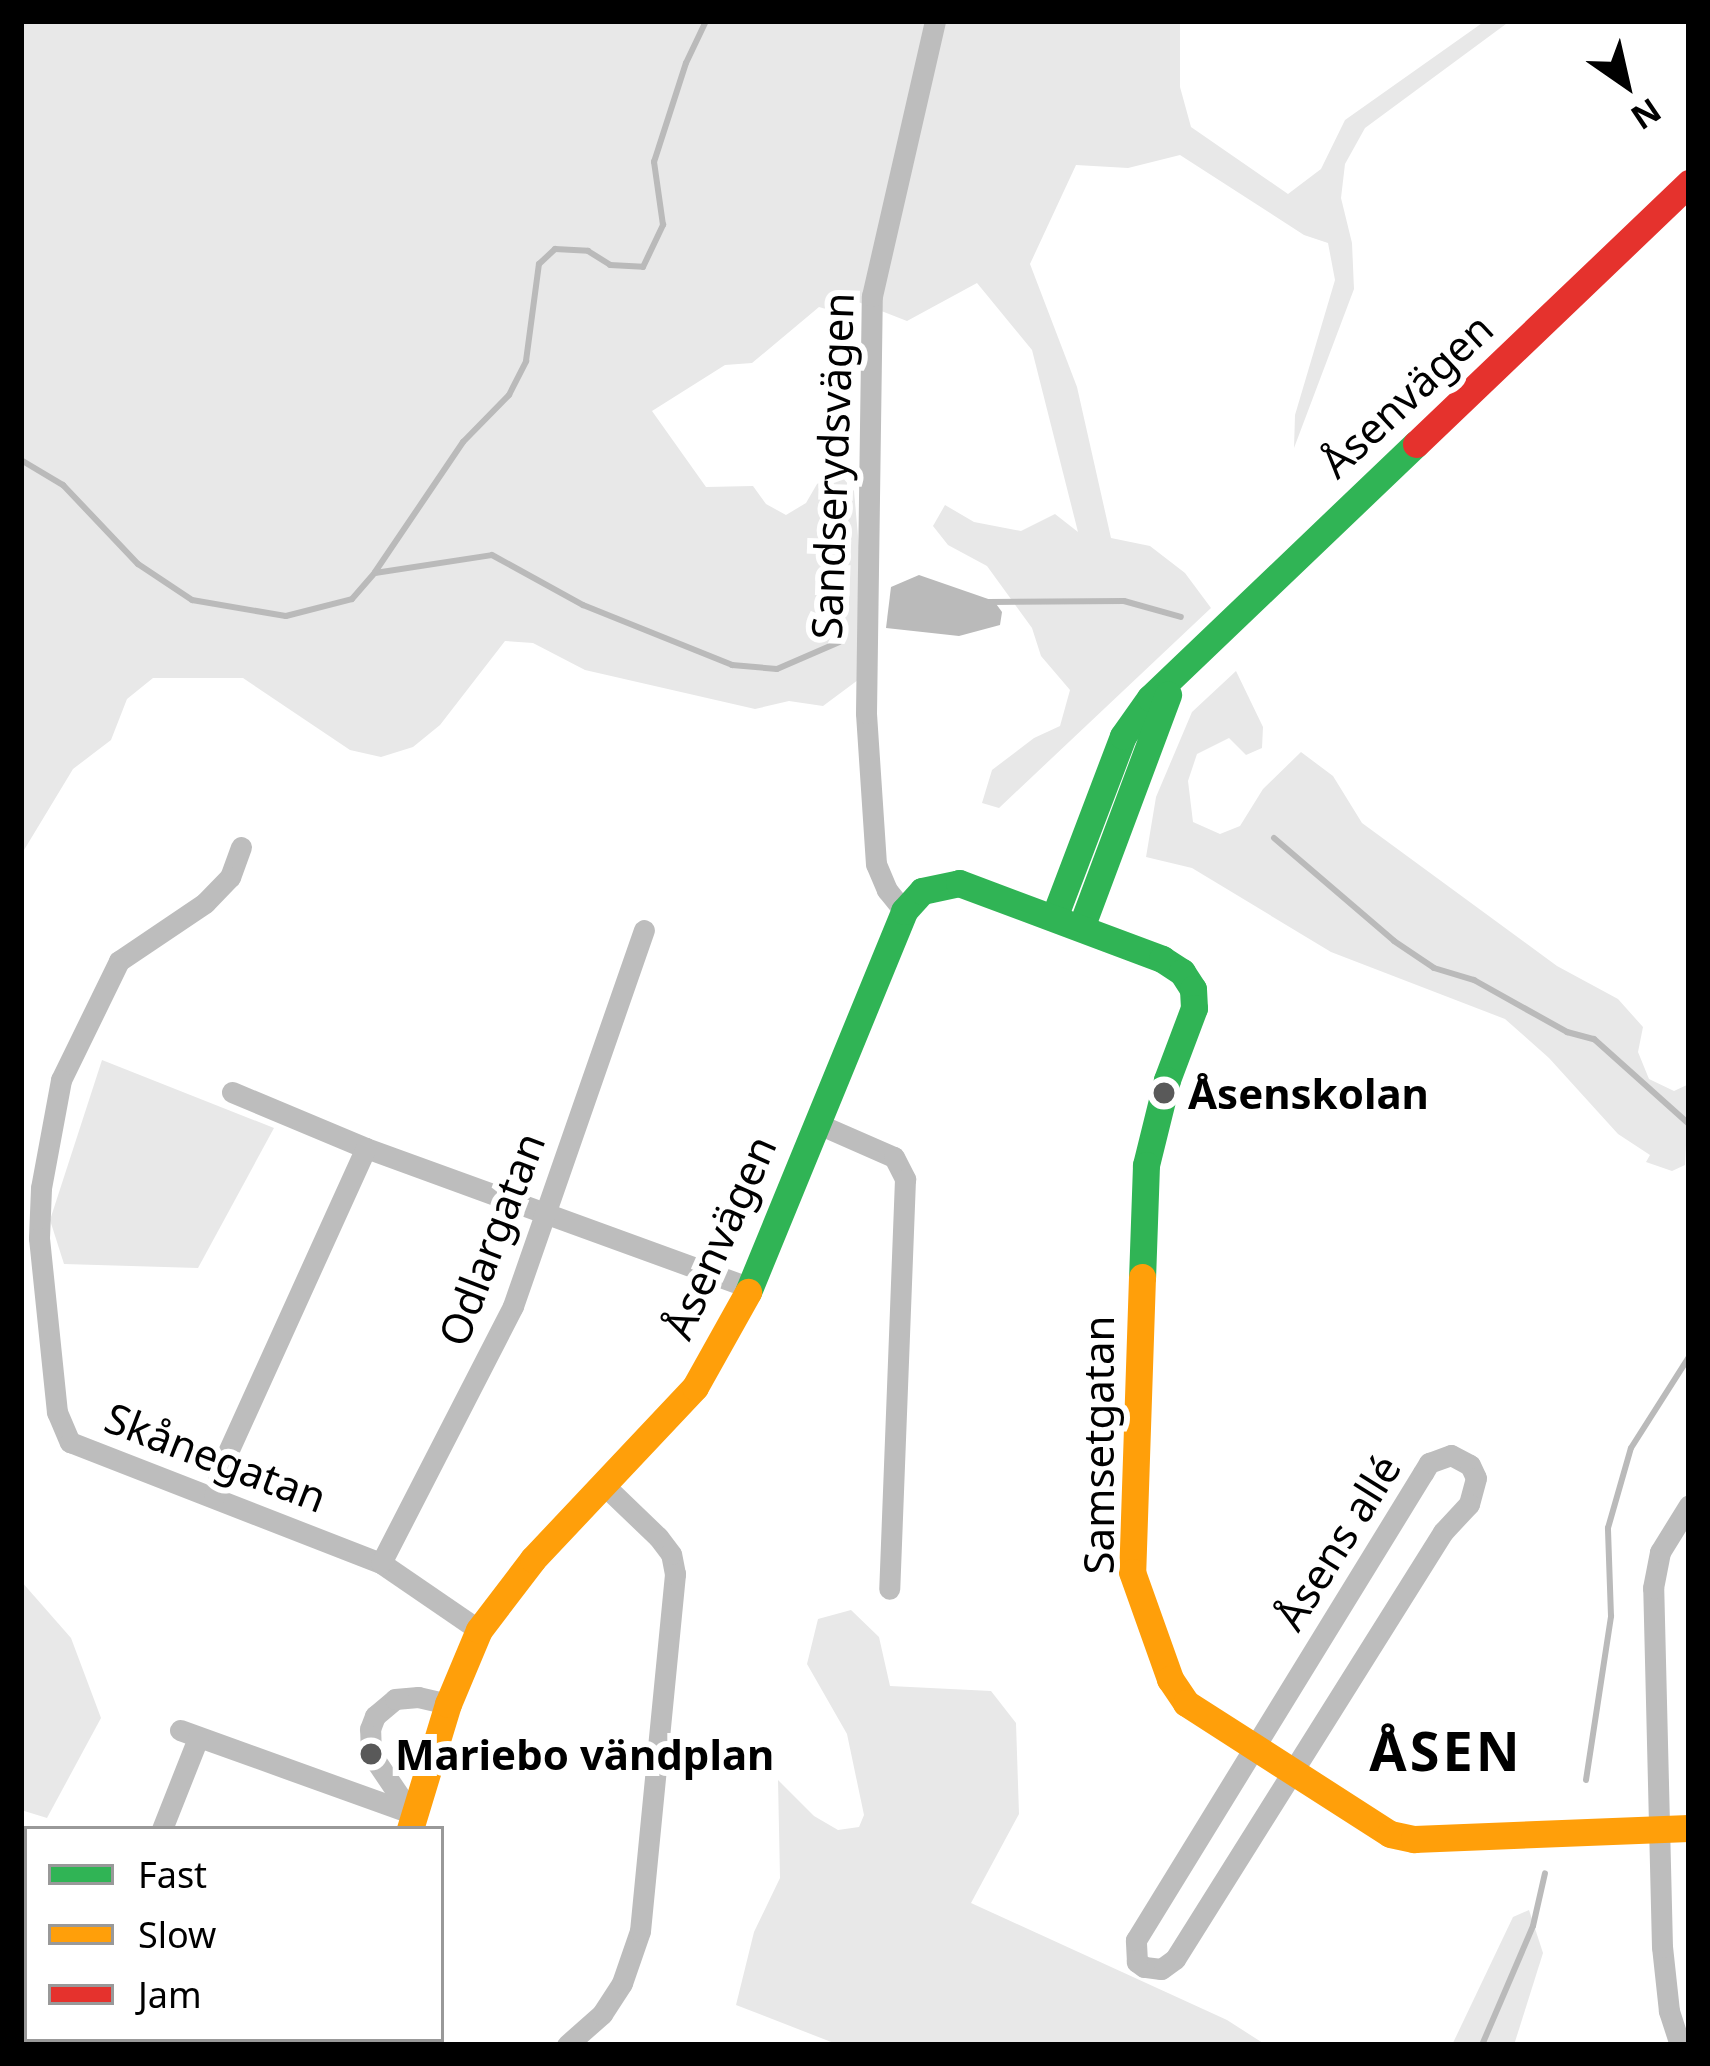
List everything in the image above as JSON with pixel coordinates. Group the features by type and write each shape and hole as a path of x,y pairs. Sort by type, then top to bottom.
{"street":[{"name":"Sandserydsvägen","path":"904,910 887,890 876,864 868,760 872,296 935,21"},
{"name":"Åsenvägen","path":"1069,920 1123,736 1150,698 1689,183"},
{"name":"Skånegatan","path":"242,847 230,877 205,903 119,961 61,1080 41,1188 39,1238 57,1412 70,1442 381,1563 479,1630"},
{"path":"904,910 922,891 959,883 1069,920"},
{"name":"Åsenvägen","path":"410,1821 448,1704 479,1630 532,1559 606,1487 695,1387 750,1288 904,910"},
{"name":"Samsetgatan","path":"1069,920 1162,959 1182,972 1193,988 1194,1008 1167,1080 1146,1166 1132,1572 1170,1678 1186,1703 1253,1751 1390,1834 1414,1839 1689,1828"},
{"name":"Odlargatan","path":"381,1563 513,1306 644,930"},
{"path":"232,1092 366,1148 750,1288"},
{"path":"816,1123 894,1157 905,1179 889,1589"},
{"path":"214,1497 222,1465 366,1148"},
{"name":"Åsens allé","path":"1451,1455 1462,1458 1476,1478 1469,1504 1443,1532 1292,1776 1175,1959 1161,1969 1137,1962 1136,1940 1429,1463 1451,1455"},
{"path":"567,2045 602,2014 622,1983 640,1931 675,1574 670,1554 658,1537 606,1487"},
{"path":"1680,2045 1664,1969 1653,1588 1660,1552 1689,1505"},
{"path":"410,1821 371,1754 370,1729 395,1699 418,1696 448,1704"},
{"path":"163,1826 189,1734 410,1821"}],"shaded area":[{"path":"21,21 1180,21 1180,87 1191,127 1288,194 1321,169 1345,120 1485,21 1510,21 1365,128 1345,164 1341,198 1352,243 1354,289 1294,448 1295,415 1335,280 1328,243 1304,235 1180,155 1128,168 1076,165 1030,264 1077,387 1111,538 1150,546 1185,573 1211,608 999,808 982,803 992,770 1034,738 1060,726 1070,690 1041,656 1032,628 987,566 948,545 933,526 945,505 974,522 1021,531 1055,514 1078,532 1032,350 977,283 907,321 848,298 836,312 819,307 752,363 725,365 652,411 706,487 753,486 766,504 786,515 806,503 817,484 837,471 854,491 866,626 858,680 823,706 789,701 755,709 585,670 533,643 505,641 440,725 413,747 381,757 350,750 243,678 153,678 127,699 111,740 73,769 21,855"},
{"path":"919,575 994,601 1002,612 1000,625 959,636 886,628 891,587"},
{"path":"1236,671 1263,727 1262,748 1246,755 1229,738 1197,754 1188,781 1193,822 1220,834 1240,826 1263,789 1301,752 1333,776 1362,823 1557,966 1618,999 1643,1027 1638,1052 1649,1079 1674,1091 1689,1084 1685,1165 1672,1171 1646,1162 1650,1155 1618,1134 1549,1058 1505,1019 1331,952 1192,868 1146,857 1156,797 1192,712"},
{"path":"102,1060 274,1128 198,1268 64,1264 50,1220"},
{"path":"21,1581 71,1638 101,1718 47,1818 21,1810"},
{"path":"851,1610 879,1637 890,1686 991,1691 1016,1723 1019,1814 971,1903 1227,2020 1266,2045 839,2045 736,2005 754,1932 780,1878 778,1780 814,1816 838,1830 859,1827 864,1815 847,1734 807,1664 818,1619"},
{"path":"1529,1910 1543,1953 1514,2045 1452,2045 1513,1917"}],"waterway":[{"path":"375,572 463,442 509,395 526,361 539,264 555,249 588,251 610,265 643,267 663,225 654,162 686,63 706,21"},
{"path":"21,460 63,485 138,564 192,600 286,616 352,599 375,573 492,555 583,605 732,665 777,669 839,642"},
{"path":"989,602 1124,601 1181,617"},
{"path":"1274,838 1394,941 1434,968 1474,980 1567,1032 1594,1039 1689,1124"},
{"path":"1586,1780 1611,1616 1608,1528 1631,1448 1689,1357"},
{"path":"1482,2045 1533,1926 1545,1873"}],"traffic: fast":[{"path":"1055,915 1123,736 1150,698 1416,444"},
{"path":"1082,925 1168,695"},
{"path":"748,1292 904,911 922,891 959,883 1162,959 1182,972 1193,989 1194,1008 1167,1080 1146,1165 1142,1277"}],"traffic: slow":[{"path":"1142,1277 1132,1572 1170,1679 1186,1703 1390,1834 1414,1839 1689,1828"},
{"path":"411,1826 448,1704 479,1630 533,1559 695,1387 748,1292"}],"traffic: jam":[{"path":"1416,444 1689,183"}],"place":[{"name":"Åsenskolan","path":"1164,1093"},
{"name":"Mariebo vändplan","path":"371,1754"}],"district":[{"name":"ÅSEN","path":"1446,1750"}]}
